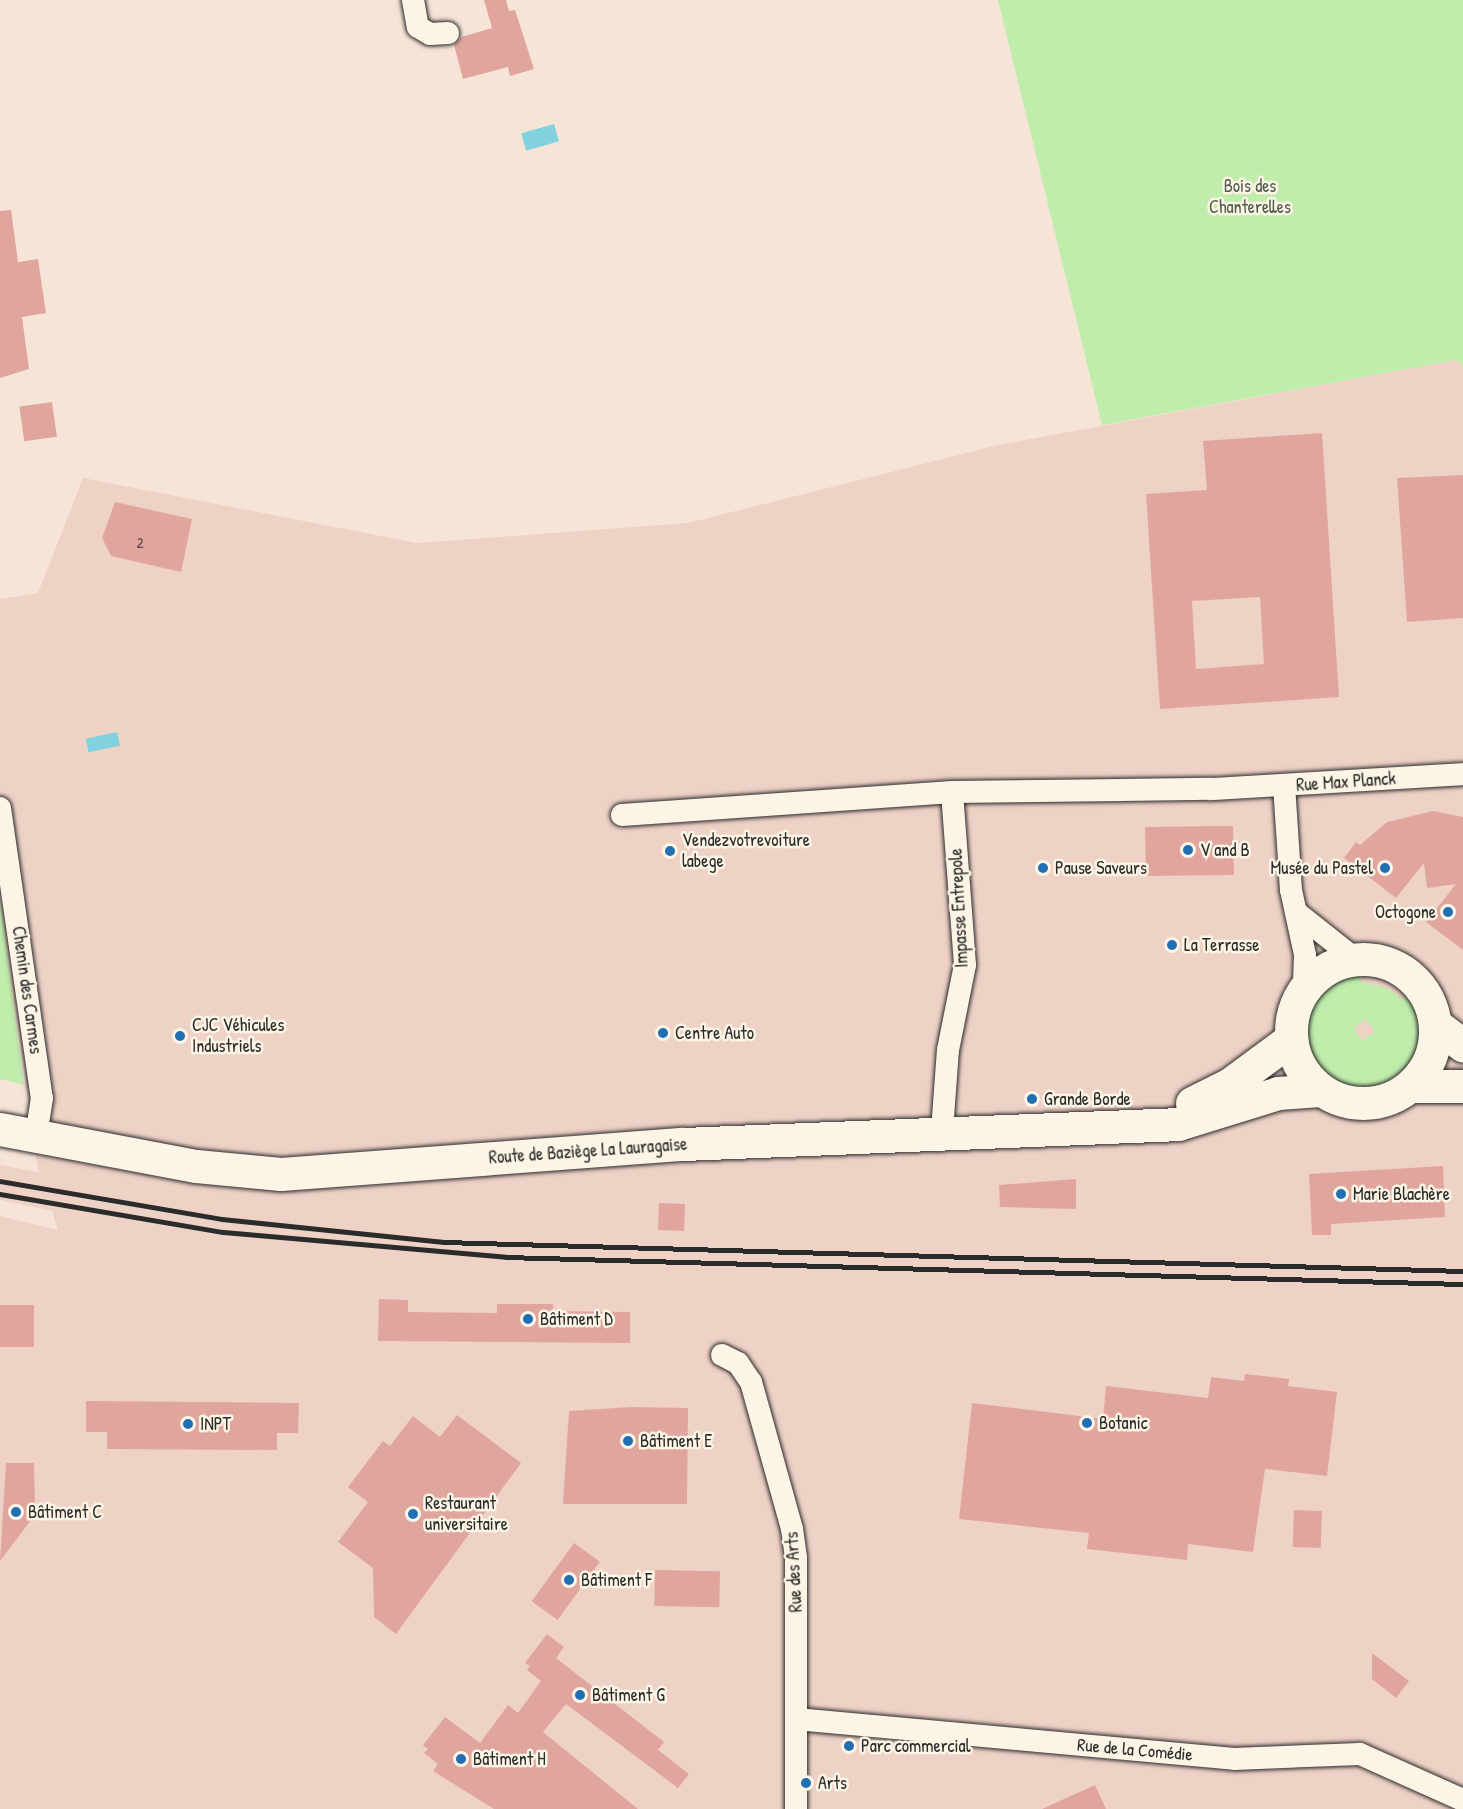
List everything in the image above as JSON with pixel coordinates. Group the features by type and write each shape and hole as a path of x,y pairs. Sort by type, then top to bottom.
{"main road":[{"path":"1411,1086 1435,1048 1436,1025 1431,1002 1418,983 1389,964 1355,959 1327,969 1304,989 1293,1013 1291,1039 1305,1076 1320,1090 1357,1104 1377,1103 1411,1086 1463,1086"},
{"path":"1436,1025 1463,1045"},
{"name":"Route de Baziège La Lauragaise","path":"1143,1122 1230,1084 1291,1039"},
{"name":"Route de Baziège La Lauragaise","path":"0,1129 196,1166 281,1174 683,1144 1143,1122 1178,1124 1278,1093 1320,1090"}],"street":[{"path":"413,0 418,27 430,34 448,33"},
{"name":"Rue Max Planck","path":"1304,989 1305,955 1296,912 1284,785 1463,774"},
{"path":"622,815 952,792 1284,785"},
{"name":"Impasse Entrepole","path":"942,1131 948,1050 965,965 952,792"},
{"name":"Chemin des Carmes","path":"0,808 42,1098 36,1136"},
{"path":"1296,912 1355,959"},
{"name":"Rue des Arts","path":"722,1355 738,1363 751,1382 792,1529 796,1809"},
{"name":"Rue de la Comédie","path":"796,1719 1234,1759 1360,1754 1463,1800"}],"shaded area":[{"path":"1456,360 1463,366 1463,1809 0,1809 0,1216 58,1230 52,1211 0,1200 0,1165 38,1172 0,901 0,599 38,593 83,478 417,543 688,523 998,445"}],"green space":[{"name":"Bois des Chanterelles","path":"998,0 1463,0 1463,366 1456,360 1102,425"},
{"path":"0,901 24,1085 0,1079"},
{"path":"1357,973 1362,982 1389,989 1402,999 1411,994 1423,1027 1422,1042 1409,1069 1397,1080 1368,1090 1353,1089 1326,1075 1309,1050 1306,1035 1307,1020 1320,992","holes":["1366,1019 1375,1032 1362,1040 1354,1028"]}],"water":[{"path":"554,124 559,141 526,151 521,133"},
{"path":"117,732 120,746 89,752 86,739"}],"building":[{"path":"484,0 506,0 509,11 515,10 534,69 510,76 508,67 463,79 454,45 461,37 492,28"},
{"path":"11,210 18,262 38,259 46,313 22,317 29,369 0,378 0,211"},
{"path":"52,402 57,437 24,441 19,407"},
{"path":"1322,433 1339,697 1160,709 1146,494 1207,490 1203,441","holes":["1260,597 1264,664 1196,669 1192,601"]},
{"path":"1463,475 1463,618 1407,622 1397,478"},
{"path":"115,502 192,519 181,572 111,556 102,538"},
{"path":"1433,811 1463,817 1463,950 1426,922 1456,884 1427,888 1424,863 1396,898 1344,858 1356,842 1360,845 1387,822"},
{"path":"1233,826 1234,875 1146,876 1145,827"},
{"path":"1443,1166 1445,1217 1331,1224 1331,1235 1312,1235 1309,1174"},
{"path":"1076,1179 1076,1209 1000,1207 999,1185"},
{"path":"659,1203 685,1204 684,1231 658,1230"},
{"path":"379,1299 408,1300 408,1312 497,1313 497,1304 553,1304 553,1311 630,1312 630,1343 378,1341"},
{"path":"0,1305 34,1305 34,1347 0,1347"},
{"path":"1245,1374 1289,1379 1288,1386 1337,1392 1327,1476 1265,1469 1253,1552 1188,1544 1187,1560 1087,1549 1089,1533 959,1519 972,1403 1103,1419 1106,1386 1208,1398 1211,1377 1244,1381"},
{"path":"86,1401 299,1403 298,1433 277,1433 277,1450 107,1449 107,1432 86,1432"},
{"name":"Bâtiment E","path":"631,1407 688,1408 687,1504 563,1504 569,1411"},
{"name":"Restaurant universitaire","path":"457,1415 521,1463 396,1634 374,1617 373,1568 338,1542 368,1502 348,1487 383,1441 390,1446 413,1416 440,1437"},
{"name":"Bâtiment C","path":"6,1463 34,1463 35,1507 28,1517 31,1520 0,1561"},
{"path":"1294,1510 1322,1511 1321,1548 1293,1547"},
{"name":"Bâtiment F","path":"574,1543 600,1562 558,1620 532,1601"},
{"path":"655,1570 720,1571 719,1607 654,1606"},
{"path":"547,1634 564,1647 556,1658 664,1742 658,1750 689,1774 678,1788 566,1704 543,1732 638,1809 494,1809 433,1771 438,1764 424,1753 428,1749 423,1745 445,1717 480,1743 508,1705 518,1713 541,1681 527,1670 530,1666 525,1663"},
{"path":"1372,1653 1409,1681 1396,1698 1372,1679"},
{"path":"1095,1785 1106,1809 1042,1809"}],"railway":[{"path":"0,1181 222,1219 444,1242 1463,1271"},
{"path":"0,1194 223,1232 506,1257 1463,1284"}],"place":[{"name":"V and B","path":"1188,850"},
{"name":"Vendezvotrevoiture labege","path":"670,851"},
{"name":"Pause Saveurs","path":"1043,868"},
{"name":"Musée du Pastel","path":"1385,868"},
{"name":"Octogone","path":"1448,912"},
{"name":"La Terrasse","path":"1172,945"},
{"name":"Centre Auto","path":"663,1033"},
{"name":"CJC Véhicules Industriels","path":"180,1036"},
{"name":"Grande Borde","path":"1032,1099"},
{"name":"Marie Blachère","path":"1341,1194"},
{"name":"Bâtiment D","path":"528,1319"},
{"name":"Botanic","path":"1087,1423"},
{"name":"INPT","path":"188,1424"},
{"name":"Bâtiment E","path":"628,1441"},
{"name":"Bâtiment C","path":"16,1512"},
{"name":"Restaurant universitaire","path":"413,1514"},
{"name":"Bâtiment F","path":"569,1580"},
{"name":"Bâtiment G","path":"580,1695"},
{"name":"Parc commercial","path":"849,1746"},
{"name":"Bâtiment H","path":"461,1759"},
{"name":"Arts","path":"806,1783"}]}
